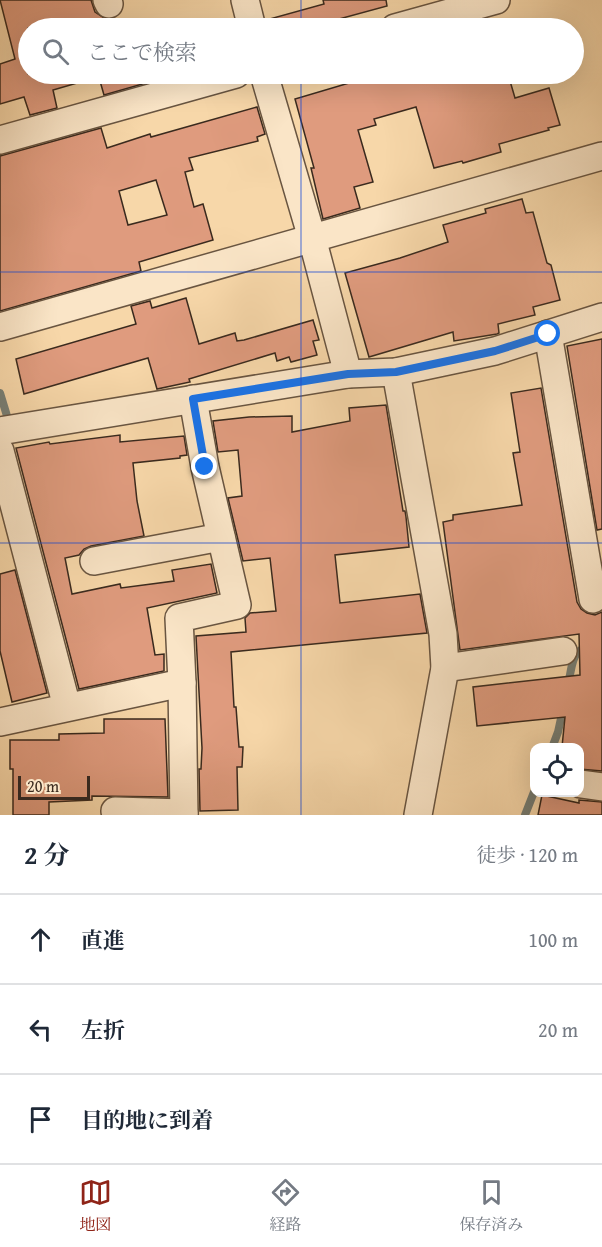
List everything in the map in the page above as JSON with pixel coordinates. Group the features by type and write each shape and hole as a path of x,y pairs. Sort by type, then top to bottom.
{"street":[{"path":"244,0 249,18"},
{"path":"431,18 496,0"},
{"path":"0,140 200,84"},
{"path":"267,84 312,238 348,374"},
{"path":"0,327 602,156"},
{"path":"0,431 348,374 396,372 495,351 602,317"},
{"path":"548,334 593,543 593,599"},
{"path":"396,372 442,634 445,668 417,815"},
{"path":"115,811 184,814 182,683 178,618 237,605 205,467 193,399"},
{"path":"0,451 68,708"},
{"path":"94,561 221,537"},
{"path":"445,668 563,651"},
{"path":"0,722 182,683"}],"building":[{"path":"0,0 91,0 95,12 104,18 18,18 18,84 74,84 53,90 57,108 30,115 24,97 0,104 0,64 15,59"},
{"path":"323,0 386,0 387,6 343,18 273,18 324,4"},
{"path":"101,84 142,84 104,95"},
{"path":"346,84 511,84 515,98 549,88 560,125 499,144 501,152 463,163 462,161 434,168 416,107 374,119 376,125 358,130 373,182 354,187 360,208 323,219 311,168 314,168 295,99"},
{"path":"257,107 265,134 257,137 258,141 189,158 193,170 185,172 194,207 203,204 213,240 139,262 141,271 0,311 0,156 101,128 107,148 150,134 151,137","holes":["156,180 167,215 128,225 119,191"]},
{"path":"522,199 526,213 533,212 560,300 533,307 535,315 498,324 499,333 497,334 454,341 453,332 369,357 345,273 448,242 443,225 486,213 485,209"},
{"path":"186,298 199,344 235,333 237,341 244,340 313,320 319,340 313,341 317,355 291,362 289,357 277,361 275,353 189,379 190,382 157,389 148,358 24,394 16,359 136,324 131,306 150,301 152,308"},
{"path":"602,339 602,529 597,530 567,346"},
{"path":"541,388 577,602 587,613 595,615 602,612 602,771 584,769 584,743 562,743 565,717 477,726 473,687 580,675 579,634 460,650 443,522 453,520 453,515 522,505 513,453 520,452 511,393"},
{"path":"386,405 403,511 406,517 409,547 335,555 340,603 420,594 427,633 231,652 239,747 243,747 242,767 237,767 238,810 200,811 199,769 201,769 202,748 196,636 246,632 245,618 250,613 276,611 270,558 243,561 228,498 242,496 238,450 218,452 213,421 292,416 292,432 350,421 349,408"},
{"path":"120,435 120,442 184,436 187,455 180,456 180,458 133,463 144,536 91,546 79,555 65,558 72,594 120,584 121,588 174,581 172,570 211,564 217,593 147,608 155,655 164,654 164,671 79,689 16,448 49,442 50,444"},
{"path":"15,570 47,693 12,702 0,651 0,574"},
{"path":"104,719 165,719 168,797 92,796 92,800 49,802 49,815 13,815 13,769 10,769 10,740 59,740 59,734 104,733"},
{"path":"542,797 579,803 579,800 602,802 602,815 538,815"}],"waterway":[{"path":"0,393 7,416"},
{"path":"568,685 573,661 579,651 602,645"},
{"path":"554,743 563,709"},
{"path":"525,815 532,797"}],"route":[{"path":"205,467 193,399 348,374 396,372 495,351 548,334"}]}
